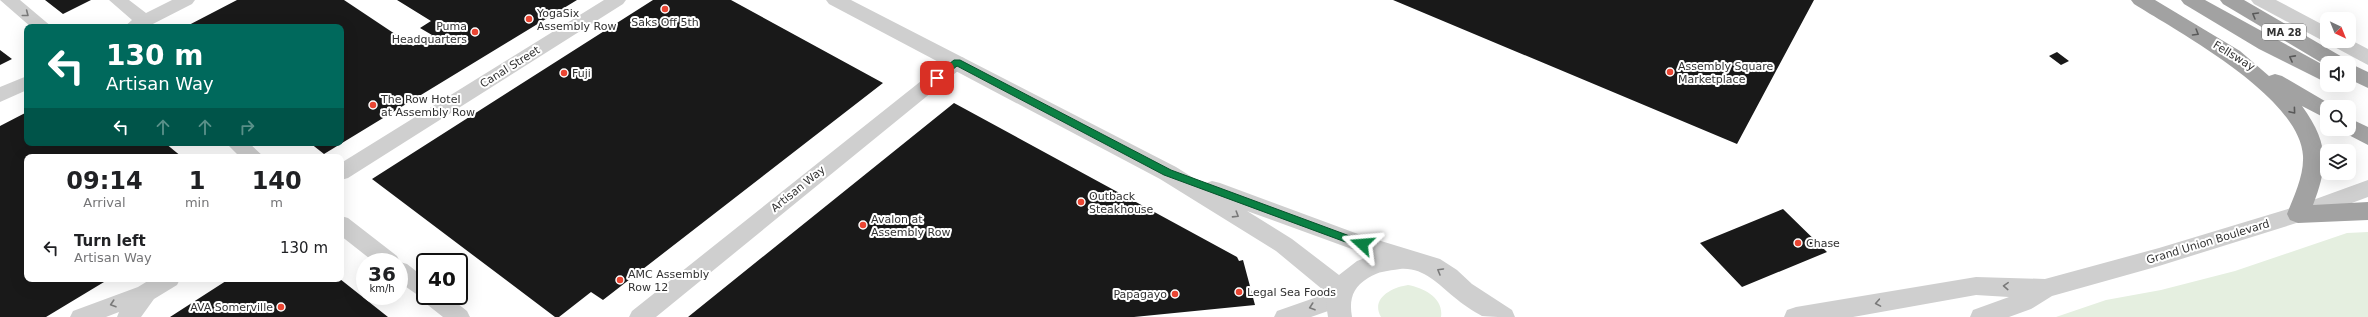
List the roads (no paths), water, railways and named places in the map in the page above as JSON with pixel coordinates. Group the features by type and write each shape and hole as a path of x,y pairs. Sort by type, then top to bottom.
{"highway":[{"path":"2125,0 2170,17"},
{"name":"Fellsway","path":"2141,0 2320,108"},
{"path":"2191,0 2272,47 2320,72"},
{"name":"MA 28","path":"2230,0 2325,56"},
{"path":"2222,49 2292,110 2304,126 2311,139 2314,155 2313,168 2298,214 2368,211"},
{"path":"2356,74 2368,81"},
{"path":"2356,88 2368,93"},
{"path":"2356,130 2368,137"}],"street":[{"path":"9,0 39,24"},
{"path":"118,0 138,24 186,0"},
{"name":"Canal Street","path":"344,171 617,0"},
{"path":"836,0 1168,173 1284,245 1321,273 1340,302"},
{"path":"2261,0 2320,32"},
{"path":"2350,48 2368,58"},
{"name":"Artisan Way","path":"640,317 957,62"},
{"path":"0,95 24,83"},
{"path":"240,146 250,154"},
{"path":"1168,173 1350,240 1432,266 1449,277 1463,291 1503,317"},
{"name":"Grand Union Boulevard","path":"1982,317 2022,302 2045,289 2159,257 2298,214 2368,188"},
{"path":"344,226 378,253"},
{"path":"1340,302 1349,279 1361,269 1376,262 1394,259 1412,260"},
{"path":"408,277 416,283"},
{"path":"81,317 146,293 164,282"},
{"name":"Grand Union Boulevard","path":"1796,317 1976,286 2045,289"},
{"path":"1463,291 1470,306 1472,317"},
{"path":"128,317 146,293"},
{"path":"1285,317 1340,302"},
{"path":"444,305 459,317"}],"place":[{"name":"Saks Off 5th","path":"665,9"},
{"name":"YogaSix Assembly Row","path":"529,19"},
{"name":"Puma Headquarters","path":"475,32"},
{"name":"Assembly Square Marketplace","path":"1670,72"},
{"name":"Fuji","path":"564,73"},
{"name":"The Row Hotel at Assembly Row","path":"373,105"},
{"name":"Outback Steakhouse","path":"1081,202"},
{"name":"Avalon at Assembly Row","path":"863,225"},
{"name":"Chase","path":"1798,243"},
{"name":"AMC Assembly Row 12","path":"620,280"},
{"name":"Legal Sea Foods","path":"1239,292"},
{"name":"Papagayo","path":"1175,294"},
{"name":"AVA Somerville","path":"281,307"}]}
